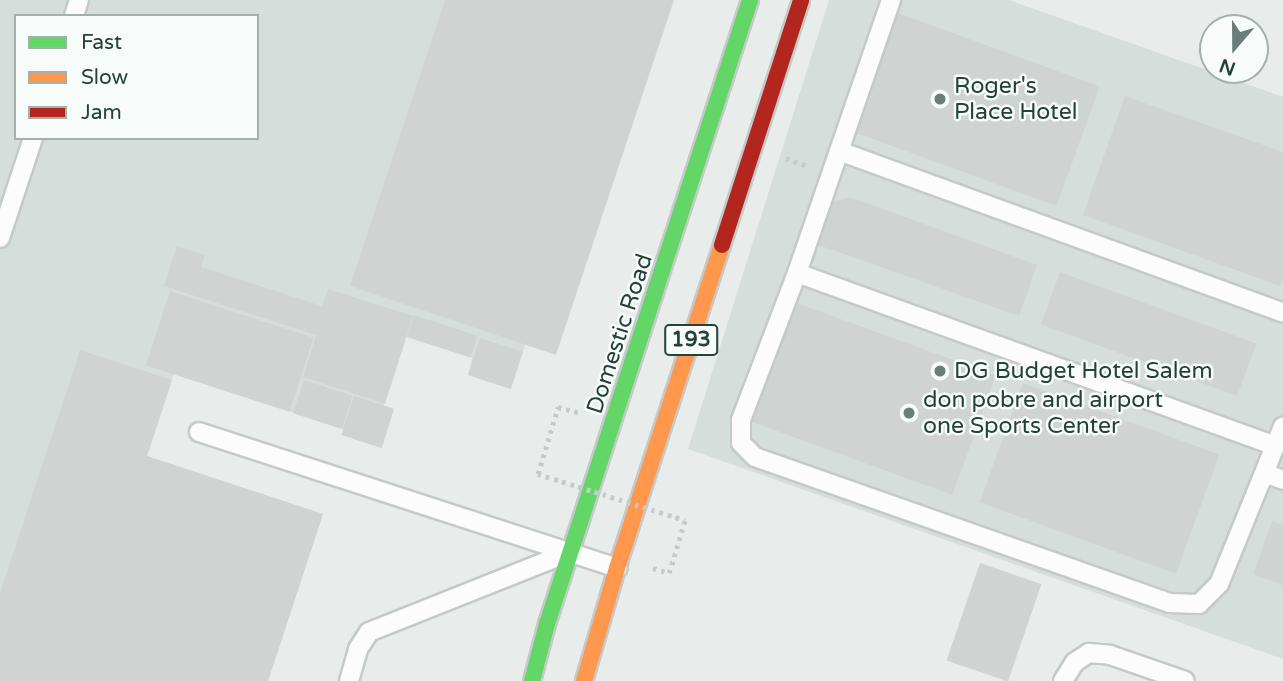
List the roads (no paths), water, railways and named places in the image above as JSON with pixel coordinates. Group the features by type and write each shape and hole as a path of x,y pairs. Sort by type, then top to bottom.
{"main road":[{"name":"Domestic Road","path":"532,681 571,552 750,0"},
{"name":"193","path":"584,681 617,568 801,0"}],"lane":[{"path":"891,0 797,273 741,420 741,443 755,457 1169,603 1199,604 1219,584 1266,474 1283,426"},
{"path":"0,238 32,140"},
{"path":"839,151 1283,313"},
{"path":"797,273 1276,446"},
{"path":"199,432 617,568"},
{"path":"1266,474 1283,481"},
{"path":"349,681 359,649 369,632 571,552"},
{"path":"1063,681 1075,662 1089,653 1110,655 1185,681"}],"place":[{"name":"Roger's Place Hotel","path":"940,99"},
{"name":"DG Budget Hotel Salem","path":"940,371"},
{"name":"don pobre and airport one Sports Center","path":"909,413"}]}
